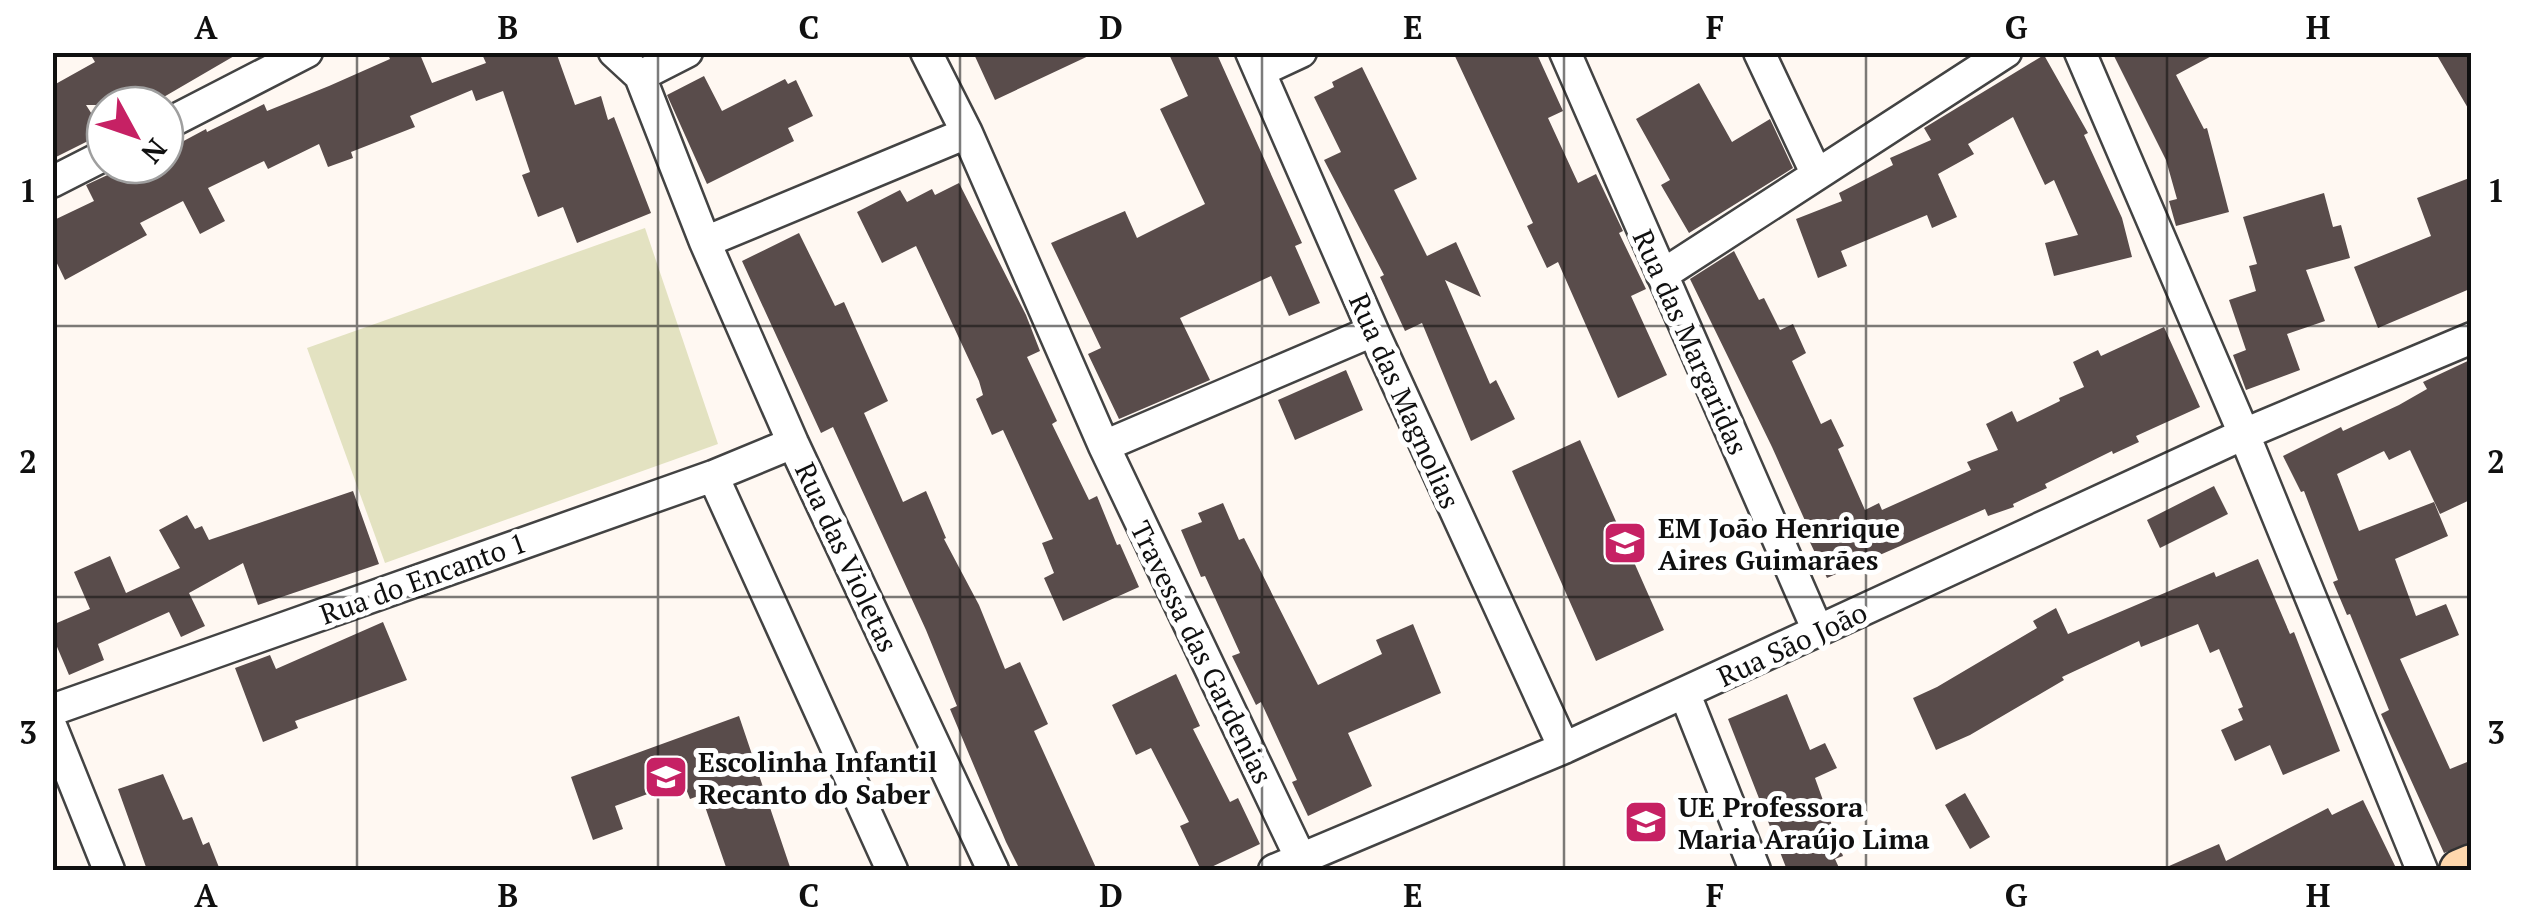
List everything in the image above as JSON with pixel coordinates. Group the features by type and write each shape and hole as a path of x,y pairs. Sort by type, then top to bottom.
{"street":[{"path":"185,115 307,52"},
{"path":"614,52 640,76 687,52"},
{"name":"Travessa das Gardenias","path":"926,52 967,133 1287,864"},
{"path":"1255,62 1302,52"},
{"name":"Rua das Margaridas","path":"1565,52 1818,631"},
{"path":"1759,52 1816,173"},
{"path":"1662,275 2006,52"},
{"path":"2080,52 2244,434 2422,870"},
{"name":"Rua das Magnolias","path":"1255,62 1373,332 1564,748"},
{"name":"Rua das Violetas","path":"640,76 705,242 793,443 994,870"},
{"path":"705,242 967,133"},
{"path":"52,182 85,165"},
{"path":"1104,446 1373,332"},
{"name":"Rua São João","path":"1287,864 1564,748 2244,434 2472,338"},
{"name":"Rua do Encanto 1","path":"52,710 712,476 793,443"},
{"path":"712,476 892,870"},
{"path":"1685,694 1755,870"},
{"path":"52,728 109,870"},
{"path":"2460,870 2472,866"}],"green space":[{"path":"645,228 718,444 385,563 307,348"}],"building":[{"path":"89,52 241,52 184,85 85,85 85,142 52,159 52,86 95,62"},
{"path":"387,52 419,52 432,83 486,63 481,52 556,52 575,105 601,96 608,120 614,117 651,213 577,243 563,207 538,217 522,175 530,172 503,91 476,101 472,90 410,116 415,127 351,152 353,158 328,167 319,144 268,169 264,161 208,188 225,221 200,234 183,201 140,223 147,235 65,280 52,253 52,221 94,201 86,185 185,185 185,140 264,104 267,111 390,59"},
{"path":"973,52 1097,52 995,100"},
{"path":"1168,52 1216,52 1302,243 1295,246 1320,303 1289,316 1271,276 1180,318 1210,380 1119,419 1088,354 1101,348 1051,243 1125,211 1137,238 1205,204 1160,109 1188,96"},
{"path":"1453,52 1536,52 1563,111 1548,118 1578,183 1596,174 1623,231 1619,233 1646,289 1631,296 1667,375 1618,398 1558,262 1547,268 1527,226 1533,223"},
{"path":"2112,52 2219,52 2176,75 2204,129 2207,128 2229,212 2176,226 2169,201 2177,199 2166,160"},
{"path":"2435,52 2472,52 2472,115"},
{"path":"2044,55 2088,133 2084,135 2122,218 2132,257 2054,276 2045,243 2078,235 2054,180 2045,185 2013,117 1968,144 1974,154 1938,174 1957,217 1932,228 1927,215 1841,251 1847,266 1818,278 1796,219 1842,201 1839,193 1893,165 1890,158 1931,140 1924,128"},
{"path":"1362,67 1417,179 1394,190 1427,256 1456,242 1481,297 1445,280 1490,384 1496,380 1515,419 1471,441 1422,323 1405,331 1380,277 1384,275 1324,160 1341,152 1314,97 1334,87 1332,82"},
{"path":"704,76 722,111 785,79 788,84 796,80 813,116 788,128 794,141 707,184 667,95"},
{"path":"1699,83 1732,142 1770,119 1793,168 1689,233 1661,185 1670,180 1636,119"},
{"path":"2472,177 2472,288 2378,328 2354,267 2431,236 2417,198"},
{"path":"959,183 1026,315 1040,351 1027,357 1057,421 1052,424 1089,500 1097,496 1139,587 1063,621 1044,578 1054,573 1042,543 1053,539 1003,430 992,435 976,399 983,395 979,381 916,246 882,263 857,212 900,190 907,202 932,189 935,195"},
{"path":"2324,193 2333,227 2341,225 2350,258 2306,270 2325,321 2287,334 2300,370 2246,390 2233,355 2246,350 2229,300 2256,291 2249,266 2257,264 2243,217"},
{"path":"799,233 835,306 844,302 888,401 864,413 903,502 926,491 944,539 979,605 1005,669 1020,662 1048,724 1034,731 1097,870 1020,870 1006,842 950,709 957,706 926,630 833,427 821,433 742,261"},
{"path":"1734,251 1759,300 1764,298 1780,330 1793,324 1806,353 1792,361 1821,424 1831,419 1844,446 1838,449 1865,510 1879,503 1882,510 1971,470 1967,462 1998,450 1986,424 2012,411 2017,422 2060,401 2059,398 2084,387 2073,362 2098,350 2101,356 2164,327 2200,407 2136,436 2139,442 2045,484 2047,488 2013,504 2014,507 1988,516 1985,509 1827,578 1772,447 1690,279"},
{"path":"2472,359 2472,499 2440,514 2410,450 2389,460 2384,451 2337,474 2359,531 2434,502 2448,536 2395,559 2416,616 2446,604 2459,635 2400,659 2450,769 2472,760 2472,842 2444,853 2381,714 2389,710 2333,582 2338,580 2304,491 2301,492 2283,456 2341,427 2343,431 2399,405 2427,389 2423,382"},
{"path":"1346,370 1363,410 1295,440 1278,400"},
{"path":"1580,440 1664,630 1596,661 1512,471"},
{"path":"2214,486 2228,514 2160,548 2147,520"},
{"path":"353,491 379,564 258,605 243,563 189,593 205,626 181,637 169,612 98,644 104,660 69,675 52,635 52,625 90,609 74,572 110,556 126,593 180,568 159,530 187,515 195,529 202,526 209,540"},
{"path":"1223,503 1318,685 1382,654 1376,640 1413,624 1441,693 1348,733 1372,786 1308,816 1292,782 1297,780 1261,702 1256,705 1232,656 1240,653 1181,530 1202,522 1198,513"},
{"path":"2258,559 2290,634 2294,632 2340,751 2283,775 2270,745 2235,761 2221,730 2243,720 2238,709 2243,707 2219,649 2210,653 2198,624 2141,647 2139,641 2062,677 2064,680 1970,735 1936,750 1913,698 2037,628 2033,621 2056,608 2068,634 2214,572 2216,577"},
{"path":"383,622 407,680 295,721 298,728 263,742 235,668 270,655 276,669"},
{"path":"1176,674 1200,726 1193,729 1230,802 1238,798 1260,844 1205,870 1201,870 1180,826 1189,822 1151,748 1136,755 1112,705"},
{"path":"1787,694 1810,750 1825,743 1837,768 1815,778 1843,856 1835,859 1840,870 1787,870 1728,719"},
{"name":"Escolinha Infantil Recanto do Saber","path":"739,716 791,870 727,870 701,795 690,799 683,781 615,806 623,829 593,840 571,777"},
{"path":"163,774 183,820 192,817 203,845 209,842 220,870 142,870 146,867 118,789"},
{"path":"1965,793 1990,837 1970,849 1945,805"},
{"path":"2363,800 2397,870 2160,870 2219,844 2226,861 2328,808 2332,815"}],"place":[{"name":"EM João Henrique Aires Guimarães","path":"1625,543"},
{"name":"Escolinha Infantil Recanto do Saber","path":"666,777"},
{"name":"UE Professora Maria Araújo Lima","path":"1646,822"}]}
